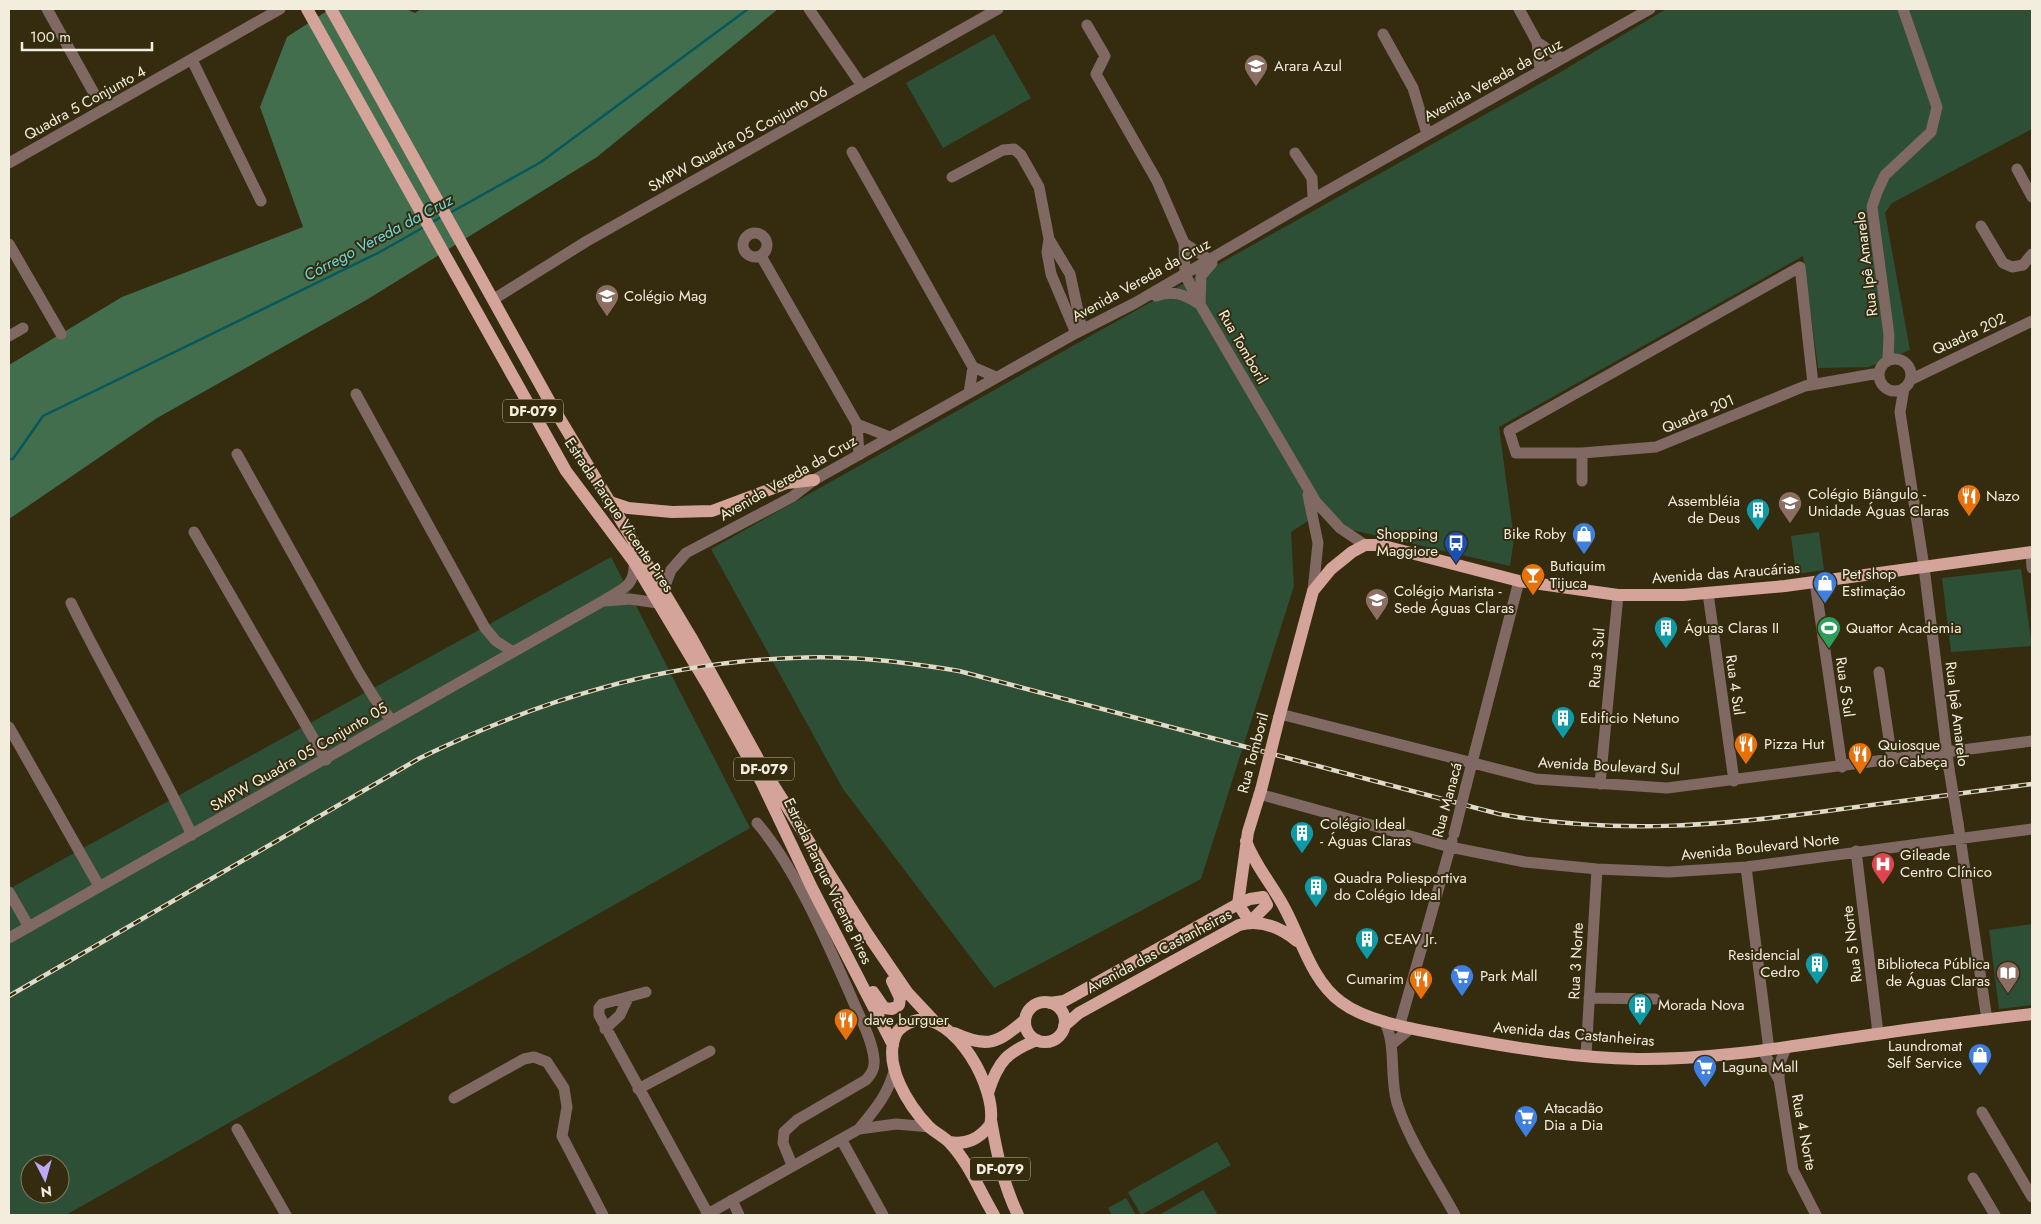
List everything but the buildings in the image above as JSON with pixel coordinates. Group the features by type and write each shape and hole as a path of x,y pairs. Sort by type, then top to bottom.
{"main road":[{"name":"Estrada Parque Vicente Pires","path":"307,9 408,186 566,471 660,597 716,681 767,775 868,935 907,992 936,1023"},
{"name":"Estrada Parque Vicente Pires","path":"331,9 551,404 610,502 761,781 893,1045"},
{"path":"610,502 628,508 672,512 712,511 787,483 814,480"},
{"name":"Avenida das Araucárias","path":"1365,545 1380,545 1520,581 1618,595 1708,593 1815,582 2031,552"},
{"name":"Rua Tomboril","path":"1238,904 1246,842 1313,591 1336,564 1365,545"},
{"name":"Avenida das Castanheiras","path":"1246,842 1259,869 1285,908 1299,942 1321,980 1338,1000 1364,1016 1405,1026 1502,1046 1636,1059 1682,1058 1786,1048 1878,1033 2032,1014"},
{"name":"Avenida das Castanheiras","path":"1050,1003 1064,1001 1076,995 1238,904 1256,898 1265,899 1267,905 1250,922 1225,931 1079,1013 1064,1026"},
{"path":"1238,904 1250,922"},
{"name":"Avenida das Castanheiras","path":"1250,922 1275,926 1299,942"},
{"path":"838,936 844,940 851,951 878,1002 884,1008 892,1009 899,1006 900,998 875,953 868,935"},
{"path":"950,1032 970,1040 993,1041 1000,1040 1025,1020 1033,1006 1050,1003 1058,1008 1064,1016 1064,1026 1054,1039 1037,1040 1016,1048 1003,1059 994,1072 988,1093"},
{"path":"893,1045 896,1033 911,1022 928,1020 936,1023"},
{"path":"1025,1020 1028,1032 1037,1040"},
{"name":"DF-079","path":"936,1023 950,1032 973,1060 988,1093 998,1160 1007,1192 1018,1215"},
{"name":"DF-079","path":"893,1045 895,1068 912,1106 930,1127 949,1142 969,1171 994,1215"},
{"name":"DF-079","path":"949,1142 960,1144 972,1140 982,1134 991,1120"}],"street":[{"path":"48,9 95,95"},
{"name":"Quadra 5 Conjunto 4","path":"9,163 280,9"},
{"path":"810,9 862,86"},
{"name":"SMPW Quadra 05 Conjunto 06","path":"494,299 587,241 998,9"},
{"path":"1518,9 1537,42 1540,70"},
{"name":"Avenida Vereda da Cruz","path":"660,597 671,570 686,553 792,497 814,480 968,393 1135,303 1313,198 1650,9"},
{"name":"Rua Ipê Amarelo","path":"1893,360 1872,207 1876,192 1885,175 1931,132 1937,107 1903,9"},
{"path":"1087,25 1105,56 1096,74 1157,181 1184,243 1185,274"},
{"path":"1383,34 1412,88 1427,134"},
{"path":"1537,42 1561,58"},
{"path":"192,60 261,201"},
{"path":"952,177 1003,150 1009,148 1018,151 1039,187 1049,239 1047,252 1051,274 1079,332"},
{"path":"852,152 973,367 996,378"},
{"path":"1295,153 1312,178 1332,188"},
{"path":"2017,169 2032,196"},
{"path":"1312,178 1313,198"},
{"path":"1981,226 2003,263 2007,266 2023,265 2031,258"},
{"path":"748,232 760,234 766,239 767,250 761,256 754,258 744,251 743,244 748,232"},
{"path":"1200,305 1200,284 1204,271 1246,238"},
{"path":"1049,239 1070,274 1079,332"},
{"path":"1184,243 1210,260"},
{"path":"9,244 60,334"},
{"path":"761,256 857,424 859,455"},
{"name":"Quadra 201","path":"1813,384 1800,267 1509,432 1516,453 1582,454 1656,447 1792,390 1813,384 1849,378 1884,382"},
{"name":"Rua Tomboril","path":"1185,274 1200,305 1305,486 1332,521 1365,545"},
{"path":"1135,303 1170,292 1188,297 1200,305"},
{"name":"Quadra 202","path":"1884,382 1908,379 1984,345 2029,322 2032,313"},
{"path":"9,336 24,328"},
{"path":"1884,382 1882,365 1893,360 1908,364 1908,379"},
{"path":"968,393 973,367"},
{"name":"Rua Ipê Amarelo","path":"1900,412 1908,379"},
{"name":"Rua Ipê Amarelo","path":"1884,382 1900,412 1924,567 1949,769 1961,839 1986,1020"},
{"path":"356,394 485,628 496,641 513,652"},
{"path":"857,424 890,437"},
{"path":"237,454 359,673 375,699 392,721"},
{"path":"1582,454 1582,481"},
{"name":"Rua Tomboril","path":"1305,486 1318,543 1313,591"},
{"path":"194,532 326,760"},
{"path":"2031,552 2032,568"},
{"name":"SMPW Quadra 05 Conjunto 05","path":"9,938 326,760 603,601 634,578 634,562"},
{"name":"Rua Manacá","path":"1405,1026 1520,581"},
{"name":"Rua 5 Sul","path":"1815,582 1842,767"},
{"name":"Rua 4 Sul","path":"1708,593 1734,780"},
{"name":"Rua 3 Sul","path":"1600,784 1618,595"},
{"name":"SMPW Quadra 05 Conjunto 05","path":"603,601 660,597"},
{"path":"71,603 101,664 167,783 192,835"},
{"path":"1879,672 1892,760"},
{"name":"Avenida Boulevard Sul","path":"1279,716 1536,779 1667,788 1842,767 2032,741"},
{"path":"9,727 99,886"},
{"name":"Avenida Boulevard Norte","path":"1260,792 1450,846 1525,862 1597,869 1669,872 1746,866 2032,830"},
{"path":"756,822 770,838 788,867 857,1010 874,1058 872,1074 866,1080 797,1120 784,1132 782,1143 792,1165"},
{"name":"Rua 5 Norte","path":"1856,851 1878,1033"},
{"name":"Rua 4 Norte","path":"1746,866 1766,1050 1779,1079"},
{"name":"Rua 3 Norte","path":"1586,1055 1597,869"},
{"path":"9,892 29,927"},
{"path":"646,992 610,1001 599,1008 599,1015 707,1215 792,1165 859,1129 896,1124 930,1127"},
{"path":"605,1029 620,1015 628,998"},
{"path":"1589,998 1656,999"},
{"path":"1384,1020 1392,1044 1394,1089 1403,1121 1455,1215"},
{"path":"1392,1044 1405,1026"},
{"name":"Rua 4 Norte","path":"1786,1048 1780,1065 1779,1079 1793,1170 1816,1215"},
{"path":"638,1089 710,1051"},
{"path":"454,1098 524,1059 534,1057 547,1062 564,1088 567,1098 562,1136 603,1215"},
{"path":"859,1129 890,1088 895,1068"},
{"path":"1982,1112 2032,1197"},
{"path":"237,1129 286,1215"},
{"path":"841,1139 883,1215"},
{"path":"1973,1178 1995,1215"},
{"path":"732,1200 739,1215"}],"green space":[{"path":"330,9 406,9 415,13 421,9 778,9 597,157 368,299 157,418 9,519 9,365 122,297 303,227 260,107 287,37"},
{"path":"1666,9 2032,9 2032,129 1892,203 1885,213 1910,350 1869,367 1818,368 1803,256 1499,427 1514,539 1510,566 1352,530 1326,509 1291,532 1294,586 1201,879 994,988 843,789 711,549 1559,73"},
{"path":"994,34 1031,98 943,148 906,83"},
{"path":"1819,532 1824,570 1796,574 1791,536"},
{"path":"611,557 750,828 66,1215 9,1215 9,889"},
{"path":"2021,569 2032,646 1951,652 1942,578"},
{"path":"2032,924 2032,1005 1999,1009 1989,930"},
{"path":"1217,1142 1231,1165 1141,1215 1128,1192"},
{"path":"1203,1190 1217,1213 1214,1215 1159,1215"},
{"path":"1126,1198 1136,1215 1112,1215 1108,1208"}],"waterway":[{"name":"Córrego Vereda da Cruz","path":"448,214 541,162 748,9"},
{"name":"Córrego Vereda da Cruz","path":"431,223 441,217"},
{"name":"Córrego Vereda da Cruz","path":"9,459 13,459 43,416 378,253 424,227"}],"railway":[{"path":"9,996 420,758 465,737 555,702 601,688 695,668 744,661 814,657 856,658 959,671 1499,814 1544,821 1631,826 1717,823 1804,814 2032,784"}],"place":[{"name":"Arara Azul","path":"1256,87"},
{"name":"Colégio Mag","path":"607,317"},
{"name":"Nazo","path":"1969,517"},
{"name":"Colégio Biângulo - Unidade Águas Claras","path":"1790,524"},
{"name":"Assembléia de Deus","path":"1758,531"},
{"name":"Bike Roby","path":"1584,555"},
{"name":"Shopping Maggiore","path":"1456,564"},
{"name":"Butiquim Tijuca","path":"1533,596"},
{"name":"Pet shop Estimação","path":"1825,604"},
{"name":"Colégio Marista - Sede Águas Claras","path":"1377,621"},
{"name":"Águas Claras II","path":"1666,649"},
{"name":"Quattor Academia","path":"1829,649"},
{"name":"Edificio Netuno","path":"1563,739"},
{"name":"Pizza Hut","path":"1746,765"},
{"name":"Quiosque do Cabeça","path":"1860,775"},
{"name":"Colégio Ideal - Águas Claras","path":"1302,854"},
{"name":"Gileade Centro Clínico","path":"1883,885"},
{"name":"Quadra Poliesportiva do Colégio Ideal","path":"1316,908"},
{"name":"CEAV Jr.","path":"1367,960"},
{"name":"Residencial Cedro","path":"1817,985"},
{"name":"Biblioteca Pública de Águas Claras","path":"2008,994"},
{"name":"Park Mall","path":"1462,997"},
{"name":"Cumarim","path":"1421,1000"},
{"name":"Morada Nova","path":"1640,1026"},
{"name":"dave burguer","path":"846,1041"},
{"name":"Laundromat Self Service","path":"1980,1076"},
{"name":"Laguna Mall","path":"1705,1088"},
{"name":"Atacadão Dia a Dia","path":"1526,1138"}]}
